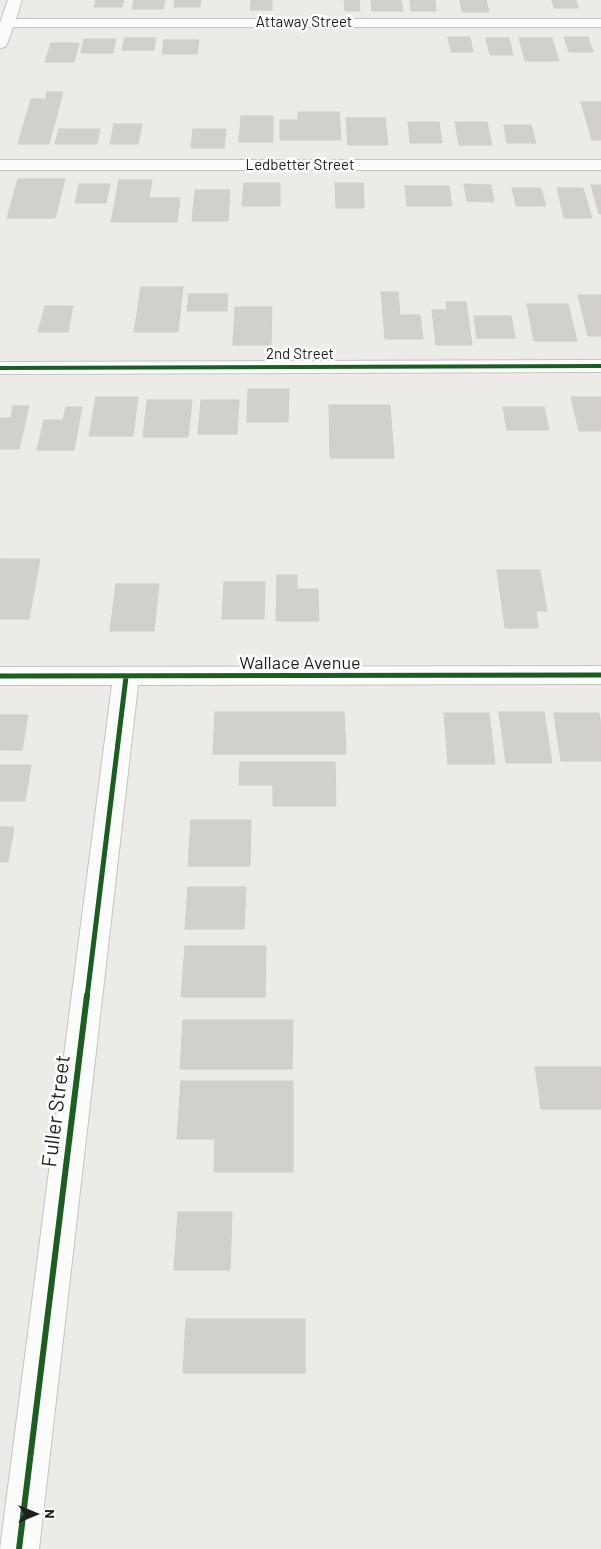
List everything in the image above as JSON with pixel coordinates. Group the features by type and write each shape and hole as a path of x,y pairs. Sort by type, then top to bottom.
{"street":[{"path":"0,44 15,0"},
{"name":"Attaway Street","path":"8,22 601,23"},
{"name":"Ledbetter Street","path":"0,165 601,165"},
{"name":"2nd Street","path":"0,368 601,366"},
{"name":"Wallace Avenue","path":"0,676 601,675"},
{"name":"Fuller Street","path":"19,1549 126,677"}],"building":[{"path":"96,0 124,0 122,7 94,7"},
{"path":"134,0 165,0 163,9 132,9"},
{"path":"175,0 201,0 200,7 174,7"},
{"path":"251,0 272,0 272,10 250,10"},
{"path":"344,0 359,0 360,11 345,11"},
{"path":"371,0 401,0 403,11 372,11"},
{"path":"410,0 435,0 436,11 411,11"},
{"path":"460,0 486,0 489,12 462,12"},
{"path":"552,0 576,0 578,8 554,8"},
{"path":"448,37 470,37 473,52 451,52"},
{"path":"564,37 588,37 593,52 569,52"},
{"path":"125,38 156,38 154,50 122,50"},
{"path":"486,38 509,38 513,55 490,55"},
{"path":"519,38 552,38 559,61 525,61"},
{"path":"84,39 116,39 113,53 81,53"},
{"path":"164,40 199,40 197,54 162,54"},
{"path":"51,43 79,43 74,62 45,62"},
{"path":"47,92 63,92 49,144 18,144 31,99 46,99"},
{"path":"581,102 601,102 601,140 592,140"},
{"path":"298,112 339,112 341,140 280,140 280,120 298,120"},
{"path":"241,116 273,116 273,142 239,142"},
{"path":"346,118 385,118 388,145 348,145"},
{"path":"408,122 439,122 442,143 410,143"},
{"path":"455,122 487,122 492,145 459,145"},
{"path":"114,124 142,124 138,144 110,144"},
{"path":"504,125 531,125 536,143 507,143"},
{"path":"59,129 100,129 97,144 55,144"},
{"path":"193,129 226,129 224,148 191,148"},
{"path":"18,179 65,179 55,218 7,218"},
{"path":"119,180 152,180 149,198 180,198 177,222 111,222"},
{"path":"244,183 280,183 280,206 242,206"},
{"path":"335,183 363,183 364,208 336,208"},
{"path":"79,184 110,184 106,203 75,203"},
{"path":"464,184 491,185 494,202 467,201"},
{"path":"591,185 601,185 601,214 599,214"},
{"path":"405,186 449,186 452,206 407,206"},
{"path":"512,188 541,188 546,206 516,206"},
{"path":"557,188 583,188 592,218 564,218"},
{"path":"195,190 230,190 228,221 192,221"},
{"path":"141,287 183,287 178,332 134,332"},
{"path":"381,292 398,292 400,315 420,315 423,339 385,339"},
{"path":"189,294 228,294 227,311 187,311"},
{"path":"578,295 601,295 601,336 588,336"},
{"path":"446,302 466,302 472,345 436,345 432,310 447,310"},
{"path":"527,304 568,304 577,341 534,341"},
{"path":"45,306 73,306 68,332 38,332"},
{"path":"235,307 272,307 271,345 233,345"},
{"path":"474,316 511,316 515,338 477,338"},
{"path":"248,389 289,389 288,422 247,422"},
{"path":"96,397 138,397 133,436 89,436"},
{"path":"571,397 601,397 601,431 579,431"},
{"path":"147,400 192,400 188,437 143,437"},
{"path":"201,400 239,400 237,434 198,434"},
{"path":"329,405 390,405 394,458 330,458"},
{"path":"13,406 29,406 19,449 0,449 0,418 11,418"},
{"path":"66,407 82,407 74,450 37,450 44,420 63,420"},
{"path":"503,407 544,407 549,430 507,430"},
{"path":"0,559 40,559 29,619 0,619"},
{"path":"497,570 540,570 547,611 536,611 538,628 505,628"},
{"path":"277,575 297,575 297,589 318,589 319,621 276,621"},
{"path":"224,582 265,582 264,619 222,619"},
{"path":"116,584 159,584 154,631 110,631"},
{"path":"215,712 344,712 346,754 213,754"},
{"path":"499,712 544,712 552,763 506,763"},
{"path":"444,713 489,713 495,764 448,764"},
{"path":"554,713 599,713 601,761 561,761"},
{"path":"0,715 28,715 22,750 0,750"},
{"path":"240,762 335,762 336,806 273,806 273,785 239,785"},
{"path":"0,765 31,765 25,801 0,801"},
{"path":"191,820 251,820 250,866 188,866"},
{"path":"0,827 14,827 8,862 0,862"},
{"path":"188,887 246,887 244,929 185,929"},
{"path":"185,946 266,946 265,997 181,997"},
{"path":"183,1020 293,1020 292,1069 180,1069"},
{"path":"535,1067 601,1067 601,1109 541,1109"},
{"path":"181,1081 293,1081 293,1172 214,1172 215,1139 177,1139"},
{"path":"178,1212 232,1212 230,1270 174,1270"},
{"path":"186,1319 305,1319 305,1373 183,1373"}],"cycle path":[{"path":"0,368 601,366"},
{"path":"0,676 601,675"},
{"path":"19,1549 126,677"}]}
